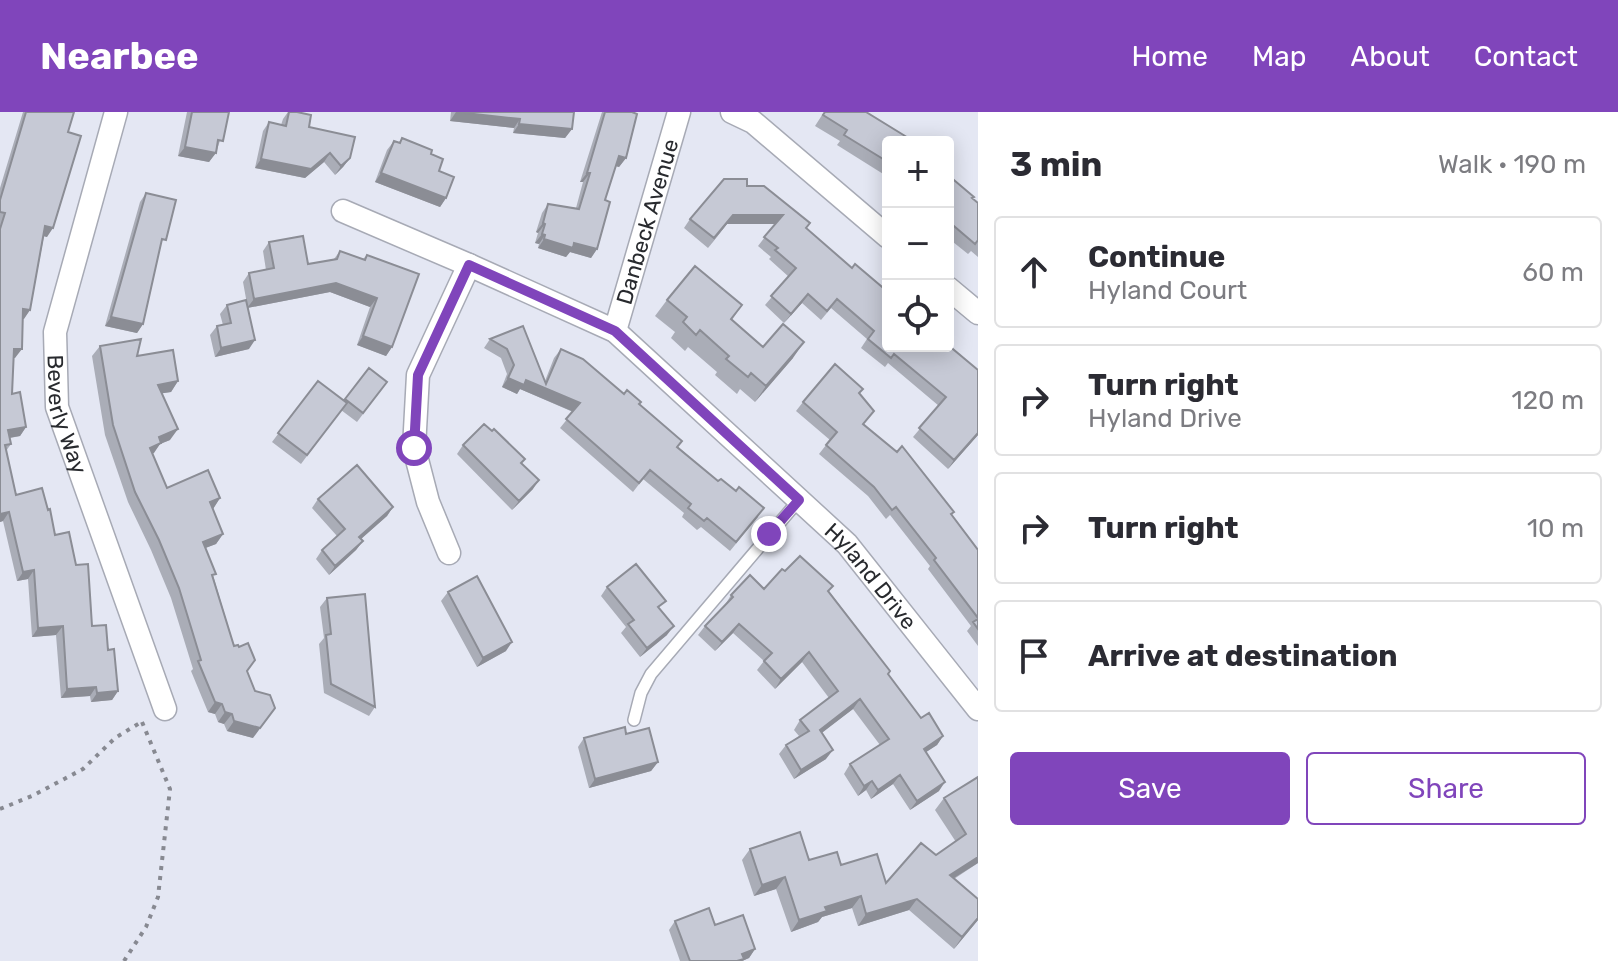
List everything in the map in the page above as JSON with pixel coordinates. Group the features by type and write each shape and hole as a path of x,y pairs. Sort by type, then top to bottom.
{"street":[{"name":"Beverly Way","path":"116,112 55,332 57,407 165,709"},
{"name":"Danbeck Avenue","path":"615,331 679,112"},
{"path":"732,112 753,122 882,232"},
{"name":"Hyland Drive","path":"343,211 615,331 847,544 978,709"},
{"path":"449,553 428,502 414,448 418,375 469,265"},
{"path":"954,293 978,313"}],"lane":[{"path":"634,720 641,693 651,674 799,500"}],"path":[{"path":"0,809 83,769 115,738 165,709"},
{"path":"124,961 146,927 158,897 170,789 142,722"}],"building":[{"path":"26,112 74,112 68,132 81,136 53,228 45,226 30,310 23,309 22,349 14,349 12,394 20,392 26,427 8,430 11,444 5,445 16,495 42,488 55,535 69,532 76,565 88,564 92,626 106,625 108,650 114,649 118,691 97,693 96,687 67,689 63,626 38,628 34,570 23,572 9,512 0,514 0,229 5,213 0,212 0,200"},
{"path":"192,112 229,112 223,141 218,140 216,153 185,147"},
{"path":"289,112 311,115 309,127 355,137 350,158 341,166 330,153 311,169 261,159 269,122 286,126"},
{"path":"456,112 574,112 572,129 519,124 520,119"},
{"path":"605,112 637,114 626,158 619,156 605,200 610,202 597,249 574,243 573,248 544,239 543,223 548,204 579,209"},
{"path":"825,112 866,112 905,136 882,136 882,158 844,135 847,130 823,115"},
{"path":"402,138 432,150 431,154 443,159 439,171 454,177 446,198 381,173 394,141 400,143"},
{"path":"724,179 747,179 747,186 764,186 810,223 806,228 852,268 855,264 882,287 882,351 868,339 874,331 837,299 827,311 808,294 791,314 771,296 796,268 764,237 783,215 733,215 714,238 690,219"},
{"path":"954,180 978,203 978,240 975,244 954,226"},
{"path":"146,193 176,200 166,240 162,239 143,324 111,317"},
{"path":"303,236 308,264 337,259 340,251 365,260 367,255 419,274 392,347 363,336 377,298 336,283 254,299 249,273 274,268 269,242"},
{"path":"695,266 742,305 731,319 763,347 783,324 804,342 766,386 751,373 748,377 726,359 729,356 700,330 696,335 683,322 687,317 667,300"},
{"path":"246,300 255,340 221,348 217,326 231,323 227,305"},
{"path":"523,326 546,384 561,349 583,359 624,394 627,390 641,402 639,404 682,441 677,447 718,481 721,479 736,491 739,487 764,508 736,542 707,518 704,521 688,508 691,504 650,470 639,483 566,419 580,403 526,380 524,385 508,378 514,365 507,349 490,339"},
{"path":"141,339 137,356 173,350 178,381 158,385 178,429 159,437 161,443 150,448 167,488 208,470 220,498 210,502 223,534 203,542 216,574 212,575 234,646 248,643 255,660 247,671 255,691 270,695 275,708 260,728 234,721 232,714 225,712 222,704 215,702 198,661 201,660 179,588 135,492 113,425 100,346"},
{"path":"954,350 978,370 978,433 954,460 919,428 946,397 894,354 891,358 884,352"},
{"path":"835,364 863,389 859,393 874,411 863,424 897,452 902,446 954,512 951,514 978,550 978,618 896,507 892,510 874,487 826,445 837,432 803,402"},
{"path":"369,368 387,382 363,413 345,399"},
{"path":"318,381 347,403 307,455 278,433"},
{"path":"484,424 492,431 494,429 525,459 521,463 539,480 519,501 463,445"},
{"path":"357,465 393,507 359,537 363,541 335,566 322,550 345,529 318,499"},
{"path":"800,556 833,586 828,591 890,671 888,674 921,718 929,713 943,736 924,749 945,782 917,801 900,775 878,790 872,781 864,786 850,764 889,739 860,699 820,730 833,750 801,770 786,745 809,731 800,720 838,691 809,652 781,679 764,661 772,653 739,624 722,642 705,626 750,575 764,589 782,569 785,571"},
{"path":"636,564 666,601 658,607 674,626 647,648 628,624 634,620 607,587"},
{"path":"477,576 512,642 483,658 448,592"},
{"path":"365,594 375,707 331,684 326,635 331,634 327,598"},
{"path":"625,727 626,734 649,728 658,762 595,779 584,738"},
{"path":"978,777 978,857 950,875 978,899 978,918 962,937 917,899 866,914 861,896 825,907 827,911 799,920 785,877 762,885 750,849 800,832 809,860 837,852 841,865 877,854 886,883 921,843 936,855 966,834 944,798"},
{"path":"709,908 715,925 743,915 755,949 742,954 744,959 690,961 675,921"}],"route":[{"path":"414,448 418,375 469,265 615,331 799,500 769,534"}]}
